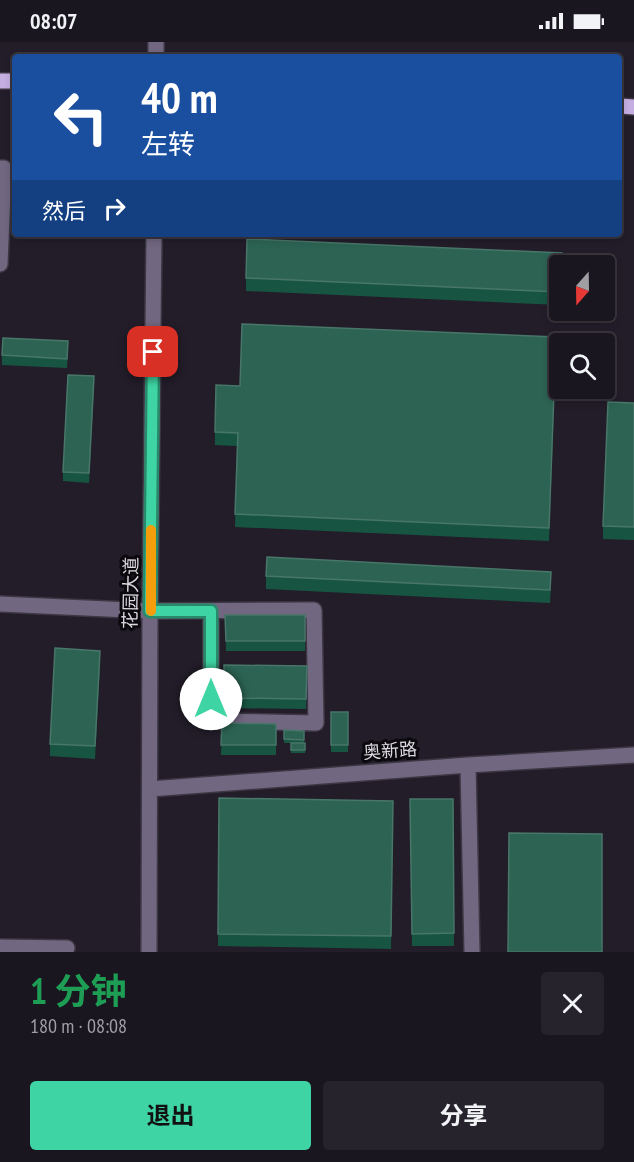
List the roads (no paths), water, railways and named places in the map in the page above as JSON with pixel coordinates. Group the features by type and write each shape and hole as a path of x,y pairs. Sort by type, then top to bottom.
{"street":[{"path":"0,168 4,168 0,264"},
{"name":"花园大道","path":"149,952 154,237"},
{"path":"0,604 150,611 314,610 316,723 211,722 211,611"},
{"name":"奥新路","path":"150,789 634,755"},
{"path":"468,765 472,952"},
{"path":"0,946 67,948"}]}
